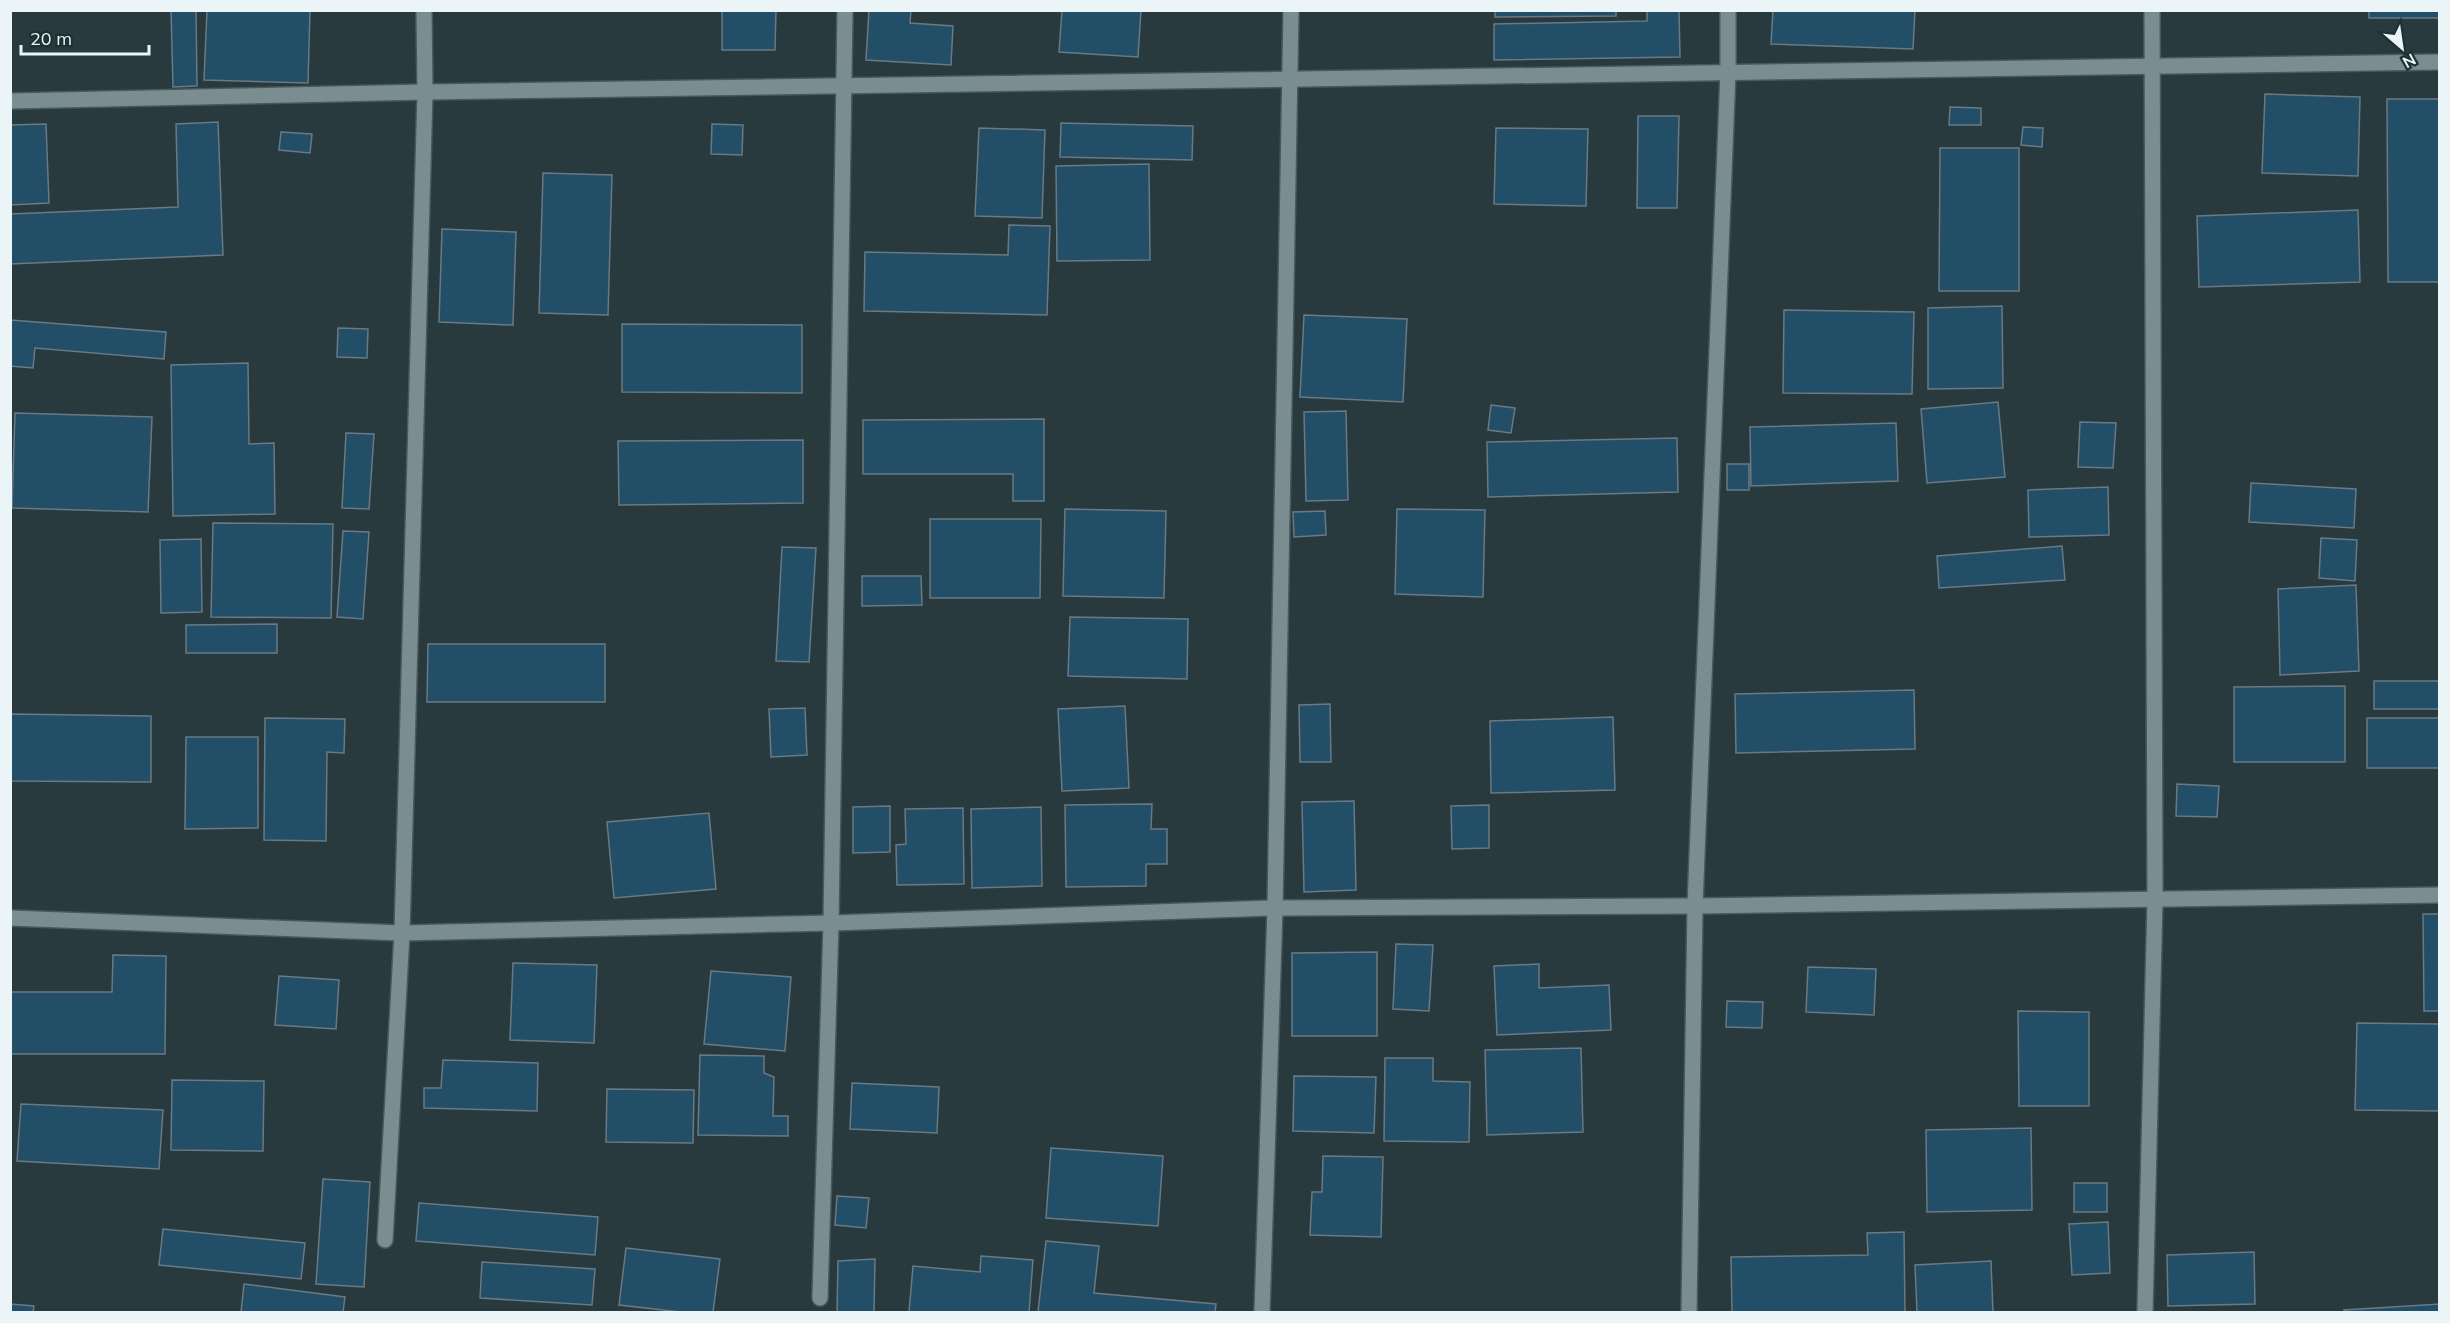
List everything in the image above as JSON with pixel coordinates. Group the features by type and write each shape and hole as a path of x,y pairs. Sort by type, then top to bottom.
{"street":[{"path":"385,1240 402,933 425,92 424,10"},
{"path":"820,1298 831,923 842,86 845,10"},
{"path":"1262,1312 1275,908 1291,10"},
{"path":"1689,1312 1695,906 1728,72 1728,10"},
{"path":"2145,1312 2154,899 2152,10"},
{"path":"10,101 425,92 2439,62"},
{"path":"10,918 402,933 831,923 1275,908 1695,906 2439,895"}],"building":[{"path":"171,10 196,10 197,86 173,87"},
{"path":"207,10 310,10 308,83 204,80"},
{"path":"722,10 776,10 775,50 722,50"},
{"path":"869,10 911,10 910,23 953,26 951,65 866,60"},
{"path":"1062,10 1141,10 1138,57 1059,52"},
{"path":"1495,10 1616,10 1616,16 1495,17"},
{"path":"1647,10 1679,10 1680,57 1494,60 1494,24 1647,21"},
{"path":"1773,10 1915,10 1913,49 1771,44"},
{"path":"2369,10 2440,10 2440,18 2369,18"},
{"path":"2265,94 2360,97 2358,176 2262,173"},
{"path":"2387,99 2440,99 2440,282 2388,282"},
{"path":"1950,107 1981,108 1981,125 1949,125"},
{"path":"1638,116 1679,116 1677,208 1637,208"},
{"path":"218,122 223,255 10,264 10,214 178,207 176,124"},
{"path":"1061,123 1193,126 1192,160 1060,157"},
{"path":"46,124 49,203 10,205 10,125"},
{"path":"712,124 743,125 742,155 711,154"},
{"path":"2023,127 2043,128 2042,147 2021,145"},
{"path":"979,128 1045,130 1042,218 975,216"},
{"path":"1496,128 1588,129 1586,206 1494,204"},
{"path":"281,132 312,134 310,153 279,150"},
{"path":"1940,148 2019,148 2019,291 1939,291"},
{"path":"1149,164 1150,260 1057,261 1056,166"},
{"path":"543,173 612,175 608,315 539,313"},
{"path":"2358,210 2360,282 2199,287 2197,216"},
{"path":"1009,225 1050,226 1047,315 864,311 865,252 1008,255"},
{"path":"442,229 516,232 513,325 439,322"},
{"path":"2002,306 2003,388 1928,389 1928,308"},
{"path":"1784,310 1914,312 1912,394 1783,393"},
{"path":"1304,315 1407,319 1403,402 1300,397"},
{"path":"10,320 166,332 164,359 35,348 33,368 10,366"},
{"path":"622,324 802,325 802,393 622,392"},
{"path":"338,328 368,329 367,358 337,357"},
{"path":"248,363 249,444 274,443 275,514 173,516 171,365"},
{"path":"1998,402 2005,477 1927,483 1921,409"},
{"path":"1491,405 1515,408 1511,433 1488,430"},
{"path":"1346,411 1348,500 1306,501 1304,412"},
{"path":"15,413 152,417 148,512 12,508"},
{"path":"1044,419 1044,501 1013,501 1013,474 863,474 863,420"},
{"path":"2080,422 2116,423 2113,468 2078,467"},
{"path":"1896,423 1898,481 1751,486 1750,427"},
{"path":"346,433 374,434 369,509 342,508"},
{"path":"1677,438 1678,492 1488,497 1487,442"},
{"path":"803,440 803,503 619,505 618,441"},
{"path":"1727,464 1749,464 1749,490 1727,490"},
{"path":"2251,483 2356,489 2354,528 2249,522"},
{"path":"2108,487 2109,535 2029,537 2028,490"},
{"path":"1065,509 1166,511 1164,598 1063,596"},
{"path":"1397,509 1485,510 1483,597 1395,594"},
{"path":"1325,511 1326,535 1294,537 1293,512"},
{"path":"930,519 1041,519 1040,598 930,598"},
{"path":"213,523 333,524 331,618 211,617"},
{"path":"343,531 369,532 363,619 337,617"},
{"path":"2321,538 2357,540 2355,581 2319,578"},
{"path":"201,539 202,612 161,613 160,540"},
{"path":"2062,546 2065,580 1939,588 1937,556"},
{"path":"782,547 816,548 809,662 776,661"},
{"path":"862,576 921,576 922,605 862,606"},
{"path":"2356,585 2359,671 2280,675 2278,589"},
{"path":"1070,617 1188,619 1187,679 1068,676"},
{"path":"277,624 277,653 186,653 186,625"},
{"path":"428,644 605,644 605,702 427,702"},
{"path":"2374,681 2440,681 2440,709 2374,709"},
{"path":"2345,686 2345,762 2234,762 2234,687"},
{"path":"1914,690 1915,749 1736,753 1735,694"},
{"path":"1330,704 1331,762 1300,762 1299,705"},
{"path":"1125,706 1129,788 1062,791 1058,709"},
{"path":"805,708 807,755 771,757 769,709"},
{"path":"10,714 151,716 151,782 10,781"},
{"path":"1613,717 1615,790 1491,793 1490,721"},
{"path":"265,718 345,719 344,753 327,752 326,841 264,840"},
{"path":"2367,718 2440,718 2440,768 2367,768"},
{"path":"186,737 258,737 258,828 185,829"},
{"path":"2177,784 2219,786 2217,817 2176,816"},
{"path":"1354,801 1356,890 1304,892 1302,802"},
{"path":"1152,804 1151,829 1167,829 1167,864 1146,864 1146,886 1066,887 1065,805"},
{"path":"1489,805 1489,848 1452,849 1451,806"},
{"path":"890,806 890,852 853,853 853,807"},
{"path":"1041,807 1042,886 972,888 971,809"},
{"path":"963,808 964,884 897,885 896,845 906,844 905,809"},
{"path":"709,813 716,889 614,898 607,822"},
{"path":"2423,914 2440,914 2440,1011 2424,1011"},
{"path":"1396,944 1433,945 1429,1011 1393,1009"},
{"path":"1377,952 1377,1036 1292,1036 1292,953"},
{"path":"113,955 166,956 165,1054 10,1054 10,992 112,992"},
{"path":"513,963 597,965 594,1043 510,1040"},
{"path":"1539,964 1539,988 1609,985 1611,1030 1497,1035 1494,966"},
{"path":"1808,967 1876,969 1874,1015 1806,1012"},
{"path":"711,971 791,977 785,1051 704,1044"},
{"path":"279,976 339,980 336,1029 275,1025"},
{"path":"1727,1001 1763,1002 1762,1028 1726,1027"},
{"path":"2018,1011 2089,1012 2089,1106 2019,1106"},
{"path":"2357,1023 2440,1024 2440,1111 2355,1110"},
{"path":"1581,1048 1583,1132 1487,1135 1485,1050"},
{"path":"700,1055 764,1056 764,1073 774,1077 773,1116 788,1116 788,1136 698,1135"},
{"path":"1385,1058 1433,1058 1433,1081 1470,1082 1469,1142 1384,1141"},
{"path":"443,1060 538,1063 537,1111 424,1108 424,1088 441,1088"},
{"path":"1294,1076 1376,1077 1374,1133 1293,1131"},
{"path":"172,1080 264,1081 263,1151 171,1150"},
{"path":"852,1083 939,1087 937,1133 850,1129"},
{"path":"607,1089 694,1090 693,1143 606,1142"},
{"path":"21,1104 163,1110 159,1169 17,1161"},
{"path":"2031,1128 2032,1210 1927,1212 1926,1130"},
{"path":"1051,1148 1163,1156 1158,1226 1046,1218"},
{"path":"1323,1156 1383,1157 1381,1237 1310,1235 1312,1192 1322,1192"},
{"path":"323,1179 370,1182 364,1287 316,1284"},
{"path":"2074,1183 2107,1183 2107,1212 2074,1212"},
{"path":"837,1196 869,1198 866,1228 835,1225"},
{"path":"419,1203 598,1217 595,1255 416,1241"},
{"path":"2108,1222 2110,1273 2072,1275 2069,1224"},
{"path":"163,1229 305,1243 301,1279 159,1265"},
{"path":"1904,1232 1905,1312 1732,1312 1731,1257 1868,1255 1867,1233"},
{"path":"1046,1241 1099,1246 1094,1293 1216,1304 1215,1312 1038,1312"},
{"path":"626,1248 720,1259 713,1312 681,1312 619,1305"},
{"path":"2254,1252 2255,1304 2168,1306 2167,1255"},
{"path":"981,1256 1033,1260 1029,1312 909,1312 913,1266 980,1272"},
{"path":"875,1259 874,1312 837,1312 838,1261"},
{"path":"1991,1261 1993,1312 1917,1312 1915,1265"},
{"path":"482,1262 595,1269 592,1305 480,1298"},
{"path":"244,1284 345,1297 343,1312 241,1312"},
{"path":"10,1304 34,1306 33,1312 10,1312"},
{"path":"2440,1304 2440,1312 2345,1312 2344,1310"}]}
